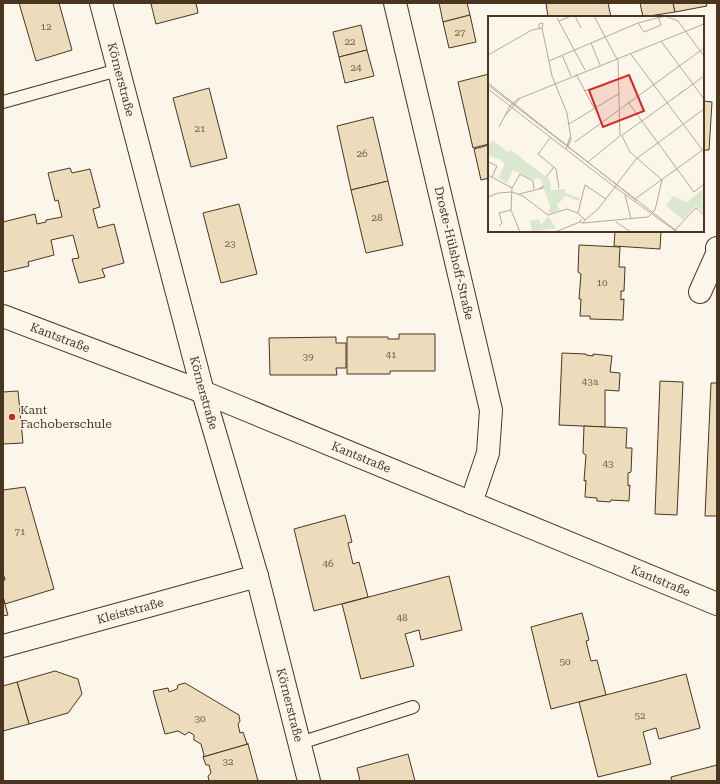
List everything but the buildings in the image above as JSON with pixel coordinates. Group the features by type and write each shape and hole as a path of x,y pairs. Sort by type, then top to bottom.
{"street":[{"name":"Körnerstraße","path":"101,3 203,392 257,576 309,781"},
{"name":"Droste-Hülshoff-Straße","path":"395,3 491,410 488,453 471,503"},
{"path":"700,292 717,254 717,248"},
{"name":"Kantstraße","path":"3,316 203,392 717,604"},
{"name":"Kleiststraße","path":"3,646 257,576"}],"lane":[{"path":"3,102 118,70"},
{"path":"300,743 413,707"}],"place":[{"name":"Kant Fachoberschule","path":"12,417"}]}
